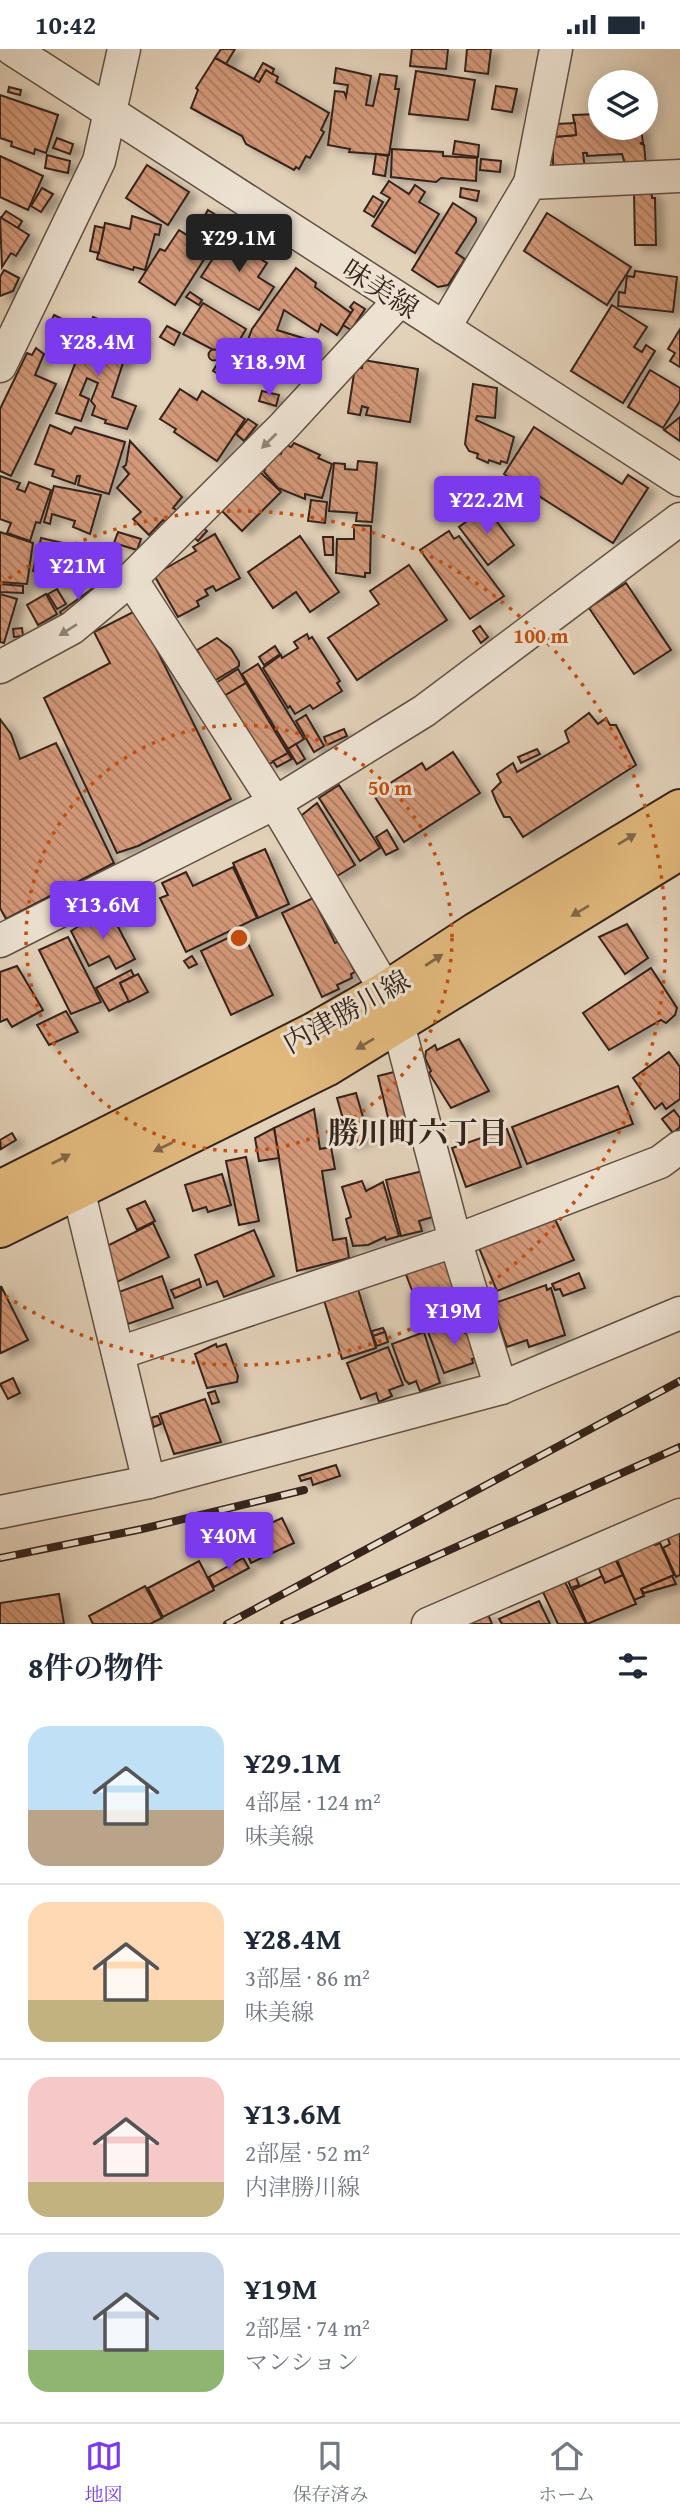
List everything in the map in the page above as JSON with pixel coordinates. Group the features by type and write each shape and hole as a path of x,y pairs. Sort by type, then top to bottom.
{"main road":[{"name":"内津勝川線","path":"0,1228 327,1067 476,932 680,809"},
{"name":"内津勝川線","path":"0,1189 314,1032 392,1008 680,850"}],"street":[{"name":"味美線","path":"12,49 680,480"},
{"path":"0,366 10,322 99,161 124,49"},
{"path":"444,328 530,183 556,49"},
{"path":"530,183 680,176"},
{"path":"0,667 72,628 131,579 283,427 399,301"},
{"path":"0,941 275,803 424,711 680,519"},
{"path":"131,579 275,803 392,1008 455,1240 501,1388"},
{"path":"119,1353 455,1240 660,1161 680,1147"},
{"path":"78,1189 149,1482"},
{"path":"0,1511 149,1482 501,1388 680,1313"},
{"path":"428,1624 680,1515"}],"building":[{"path":"221,49 235,49 226,64 215,58"},
{"path":"412,49 448,49 446,69 410,66"},
{"path":"467,49 491,49 488,74 465,71"},
{"path":"215,58 259,82 266,70 278,77 276,82 329,113 321,130 324,132 310,158 306,156 299,169 296,167 294,170 246,144 242,136 191,108 198,90 196,88"},
{"path":"263,63 274,69 272,74 266,70 259,82 254,79"},
{"path":"336,68 371,76 366,105 373,106 380,74 397,76 395,89 399,89 389,155 349,152 350,149 328,145 335,91 344,92 346,97 348,85 334,83"},
{"path":"416,71 475,80 468,120 409,114"},
{"path":"496,86 517,89 512,112 492,109"},
{"path":"9,87 21,90 20,95 8,92"},
{"path":"0,95 58,115 46,153 35,149 34,154 11,146 12,142 0,138"},
{"path":"588,114 588,140 643,140 643,143 640,143 644,145 646,166 626,167 622,154 587,156 587,153 583,153 585,169 553,172 553,137 576,135 573,115"},
{"path":"575,123 576,135 554,137 556,124"},
{"path":"57,138 73,144 70,154 53,148"},
{"path":"455,141 479,145 478,157 453,154"},
{"path":"392,149 443,152 443,156 477,158 476,181 441,178 436,182 391,177"},
{"path":"376,154 388,156 385,176 373,174"},
{"path":"47,155 70,161 68,173 45,168"},
{"path":"0,156 43,176 28,210 0,197"},
{"path":"481,159 501,161 500,172 480,170"},
{"path":"147,165 189,192 168,225 126,198"},
{"path":"389,181 409,194 415,185 425,192 419,202 439,214 415,253 372,226 390,198 381,193"},
{"path":"42,188 53,194 41,212 31,206"},
{"path":"461,188 479,191 477,201 460,197"},
{"path":"652,191 652,198 655,198 656,245 635,245 634,192"},
{"path":"373,196 383,202 374,217 364,211"},
{"path":"453,203 476,218 476,222 456,253 465,259 448,285 438,287 412,270"},
{"path":"208,210 229,223 215,247 194,234"},
{"path":"6,211 22,221 18,228 1,218"},
{"path":"547,213 631,267 607,305 524,251"},
{"path":"132,216 161,225 159,235 155,234 145,270 134,267 133,270 97,259 105,223 130,229"},
{"path":"0,217 29,235 16,256 11,253 2,267"},
{"path":"236,220 244,225 235,241 227,236"},
{"path":"95,226 104,228 99,253 90,251"},
{"path":"179,230 210,250 175,305 139,282 160,249 165,251"},
{"path":"226,238 267,263 258,277 274,287 259,310 201,277"},
{"path":"296,268 316,283 315,287 351,313 337,335 321,324 318,332 284,310 277,330 319,343 307,377 243,353 252,329"},
{"path":"4,270 19,278 13,291 0,296 0,277"},
{"path":"635,271 677,277 673,312 618,306 619,292 625,293 627,276 634,277"},
{"path":"190,292 202,300 199,305 186,297"},
{"path":"354,302 365,309 351,330 343,325 353,310 350,307"},
{"path":"203,303 246,329 229,358 183,334"},
{"path":"612,305 647,327 634,347 642,352 646,345 655,351 623,403 571,371"},
{"path":"54,315 62,319 54,336 46,332"},
{"path":"93,317 103,321 100,329 130,341 112,397 136,406 127,429 105,423 106,420 92,415 95,406 91,401 98,383 87,378 80,395 89,399 81,421 56,413"},
{"path":"167,326 180,333 174,345 160,337"},
{"path":"680,329 680,367 670,361 675,353 668,349"},
{"path":"133,334 144,338 141,345 130,341"},
{"path":"36,348 44,354 35,375 56,384 11,476 0,471 0,409 27,353 32,355"},
{"path":"214,349 220,355 214,361 208,355"},
{"path":"223,354 234,359 223,377 213,371"},
{"path":"363,360 418,369 410,422 366,415 368,408 362,406 360,415 348,413 355,367 362,368"},
{"path":"650,370 680,388 680,401 663,428 628,407"},
{"path":"473,384 497,388 495,418 477,416 476,420 514,437 507,463 501,461 500,464 489,460 488,463 477,458 478,454 469,451 465,444"},
{"path":"180,389 197,400 202,391 245,419 217,461 174,432 176,429 160,419"},
{"path":"262,391 279,395 276,406 259,401"},
{"path":"680,417 680,441 664,430"},
{"path":"248,419 257,425 244,441 236,434"},
{"path":"50,425 71,434 75,427 125,442 109,494 78,485 80,476 77,476 75,484 52,476 54,470 35,464"},
{"path":"534,427 622,484 628,475 648,488 613,543 504,474"},
{"path":"130,441 182,497 173,508 178,511 166,523 163,520 149,535 133,519 141,512 117,488 129,474 123,467 126,465"},
{"path":"294,443 332,464 322,498 305,494 305,499 278,488 264,472 272,451 281,454 284,444 291,447"},
{"path":"358,461 377,463 372,522 356,521 357,513 329,511 334,463 345,464 345,469 357,470"},
{"path":"259,471 281,492 242,531 221,510"},
{"path":"0,476 20,483 17,489 25,492 29,482 51,490 40,523 36,522 30,541 7,533 11,523 0,519"},
{"path":"54,486 101,495 90,534 73,527 75,521 52,514 50,524 44,522"},
{"path":"461,497 471,497 471,505 461,506"},
{"path":"311,500 327,502 325,523 308,521"},
{"path":"486,507 514,545 488,565 459,527"},
{"path":"354,525 371,526 370,573 365,573 365,577 336,573 337,539 354,539"},
{"path":"201,526 207,531 198,541 192,536"},
{"path":"449,531 454,539 459,536 504,596 470,619 420,550"},
{"path":"0,532 33,543 27,584 0,582"},
{"path":"118,532 141,539 137,550 114,543"},
{"path":"215,534 240,578 216,591 213,586 205,590 208,595 197,601 199,606 178,617 154,575 196,551 193,547"},
{"path":"300,536 339,592 310,612 296,592 273,608 248,572"},
{"path":"323,537 333,537 333,555 325,555"},
{"path":"41,538 112,554 112,559 116,561 106,583 66,579 57,585 49,574 33,571"},
{"path":"409,565 447,620 357,680 328,638 379,604 370,591"},
{"path":"626,583 671,650 634,674 589,608"},
{"path":"0,584 23,586 23,593 0,592"},
{"path":"57,589 66,604 57,609 48,594"},
{"path":"92,589 95,593 62,616 60,612"},
{"path":"0,594 17,599 4,643 0,642"},
{"path":"46,594 57,614 38,625 27,605"},
{"path":"137,610 231,799 138,846 117,853 44,698 110,663 94,632"},
{"path":"480,626 488,637 481,643 473,631"},
{"path":"22,628 23,636 14,637 13,629"},
{"path":"307,634 309,639 312,637 340,681 337,683 342,691 313,709 310,705 295,714 290,706 288,708 263,668 281,655 282,658 298,648 294,642"},
{"path":"217,638 231,649 239,666 214,681 197,650"},
{"path":"275,646 280,654 264,665 259,657"},
{"path":"258,664 304,739 288,749 242,674"},
{"path":"238,669 246,683 224,696 216,683"},
{"path":"246,683 288,753 266,766 224,696"},
{"path":"589,713 598,724 606,718 610,725 616,725 636,765 523,837 510,817 504,817 496,801 492,791 501,782 497,774 513,763 517,772 569,742 565,731"},
{"path":"306,715 324,746 314,752 296,721"},
{"path":"0,719 11,734 20,759 56,743 114,863 6,919 0,908"},
{"path":"344,729 347,736 327,745 324,737"},
{"path":"296,744 305,759 297,764 288,749"},
{"path":"537,749 540,754 521,763 518,757"},
{"path":"453,752 480,793 404,842 373,794 422,763 426,770"},
{"path":"288,753 292,759 277,767 273,761"},
{"path":"339,785 380,848 360,861 319,798"},
{"path":"317,803 355,865 334,878 297,819"},
{"path":"387,830 398,849 386,855 376,837"},
{"path":"265,849 289,904 258,918 233,863"},
{"path":"233,867 257,918 186,952 160,898 168,895 162,883 186,872 193,886"},
{"path":"313,898 335,943 340,941 355,972 351,974 352,978 337,985 339,989 322,997 282,913"},
{"path":"108,908 135,959 116,969 109,956 89,966 71,931"},
{"path":"627,924 648,958 625,974 599,937"},
{"path":"242,931 273,995 231,1015 201,951"},
{"path":"68,937 101,1002 71,1014 39,950"},
{"path":"192,956 197,964 189,968 184,961"},
{"path":"17,966 43,1010 12,1027 7,1019 0,1022 0,972"},
{"path":"651,968 677,1008 675,1015 666,1023 661,1020 609,1050 583,1013"},
{"path":"131,970 134,976 120,983 129,1001 109,1011 96,988"},
{"path":"138,974 148,992 129,1002 120,983"},
{"path":"66,1011 78,1032 49,1045 37,1025"},
{"path":"459,1039 489,1091 451,1108 429,1073 431,1071 425,1058 426,1051 435,1045 437,1050"},
{"path":"669,1052 680,1067 680,1099 666,1109 662,1103 655,1109 633,1078"},
{"path":"398,1071 413,1129 392,1134 378,1076"},
{"path":"618,1086 633,1124 527,1164 512,1127"},
{"path":"356,1093 369,1138 348,1144 345,1135 339,1137 334,1122 343,1119 337,1098"},
{"path":"314,1109 320,1149 331,1147 335,1169 322,1171 333,1240 346,1238 349,1258 297,1271 274,1128"},
{"path":"674,1110 680,1118 680,1127 673,1133 662,1119"},
{"path":"274,1128 279,1158 259,1161 255,1138"},
{"path":"507,1129 521,1167 466,1187 452,1148"},
{"path":"12,1133 16,1140 1,1149 0,1140"},
{"path":"246,1157 259,1221 239,1225 226,1161"},
{"path":"427,1170 439,1215 419,1221 422,1231 401,1236 386,1180"},
{"path":"222,1174 231,1205 208,1212 206,1207 193,1211 185,1185"},
{"path":"362,1181 366,1191 383,1182 399,1236 386,1240 385,1237 368,1245 353,1246 346,1219 351,1217 342,1187"},
{"path":"145,1201 155,1221 137,1230 127,1209"},
{"path":"555,1219 574,1260 497,1291 479,1248"},
{"path":"153,1223 169,1257 117,1282 101,1249"},
{"path":"254,1230 274,1276 224,1297 217,1281 207,1285 195,1255"},
{"path":"445,1256 460,1293 446,1298 449,1305 422,1316 405,1272"},
{"path":"579,1273 585,1288 563,1296 560,1289 555,1290 552,1284"},
{"path":"162,1276 173,1308 128,1324 116,1293"},
{"path":"199,1279 201,1287 175,1298 171,1290"},
{"path":"546,1285 547,1290 551,1288 565,1335 529,1347 527,1340 507,1347 492,1304"},
{"path":"1,1286 28,1340 1,1353 0,1350"},
{"path":"357,1286 376,1348 342,1359 323,1297"},
{"path":"460,1321 465,1333 470,1331 479,1357 472,1359 473,1363 444,1373 428,1332"},
{"path":"383,1328 385,1332 373,1336 372,1331"},
{"path":"385,1332 388,1342 377,1346 373,1336"},
{"path":"424,1332 440,1383 420,1391 416,1381 409,1384 405,1380 392,1344"},
{"path":"216,1344 217,1347 226,1344 238,1376 237,1382 207,1388 195,1354"},
{"path":"388,1347 403,1385 389,1390 392,1396 379,1402 376,1393 361,1399 347,1363"},
{"path":"13,1378 20,1393 8,1399 0,1384"},
{"path":"215,1391 219,1402 212,1404 208,1393"},
{"path":"205,1399 221,1442 174,1454 160,1414"},
{"path":"158,1416 161,1424 154,1427 151,1418"},
{"path":"336,1465 340,1476 313,1485 311,1478 301,1481 299,1476"},
{"path":"282,1518 294,1543 251,1563 239,1537"},
{"path":"251,1524 253,1529 238,1536 239,1539 226,1542 224,1532"},
{"path":"680,1531 680,1575 676,1577 663,1548 670,1544 667,1537"},
{"path":"653,1541 655,1545 660,1543 674,1575 641,1589 644,1596 634,1600 615,1555"},
{"path":"614,1557 623,1575 605,1583 597,1564"},
{"path":"243,1558 249,1568 214,1587 209,1577"},
{"path":"199,1561 214,1590 163,1617 148,1588"},
{"path":"575,1575 579,1585 571,1588 567,1578"},
{"path":"623,1575 636,1604 587,1624 572,1590 602,1576 605,1583"},
{"path":"672,1576 676,1584 644,1593 641,1589"},
{"path":"564,1580 586,1624 558,1624 542,1590"},
{"path":"145,1586 162,1618 150,1624 93,1624 89,1616"},
{"path":"59,1594 64,1624 0,1624 0,1603"},
{"path":"539,1601 550,1624 502,1624 499,1619"},
{"path":"488,1614 492,1624 467,1624"}],"railway":[{"path":"227,1624 680,1381"},
{"path":"284,1624 680,1447"},
{"path":"0,1558 142,1529 304,1490"}],"district":[{"name":"勝川町六丁目","path":"418,1132"}]}
